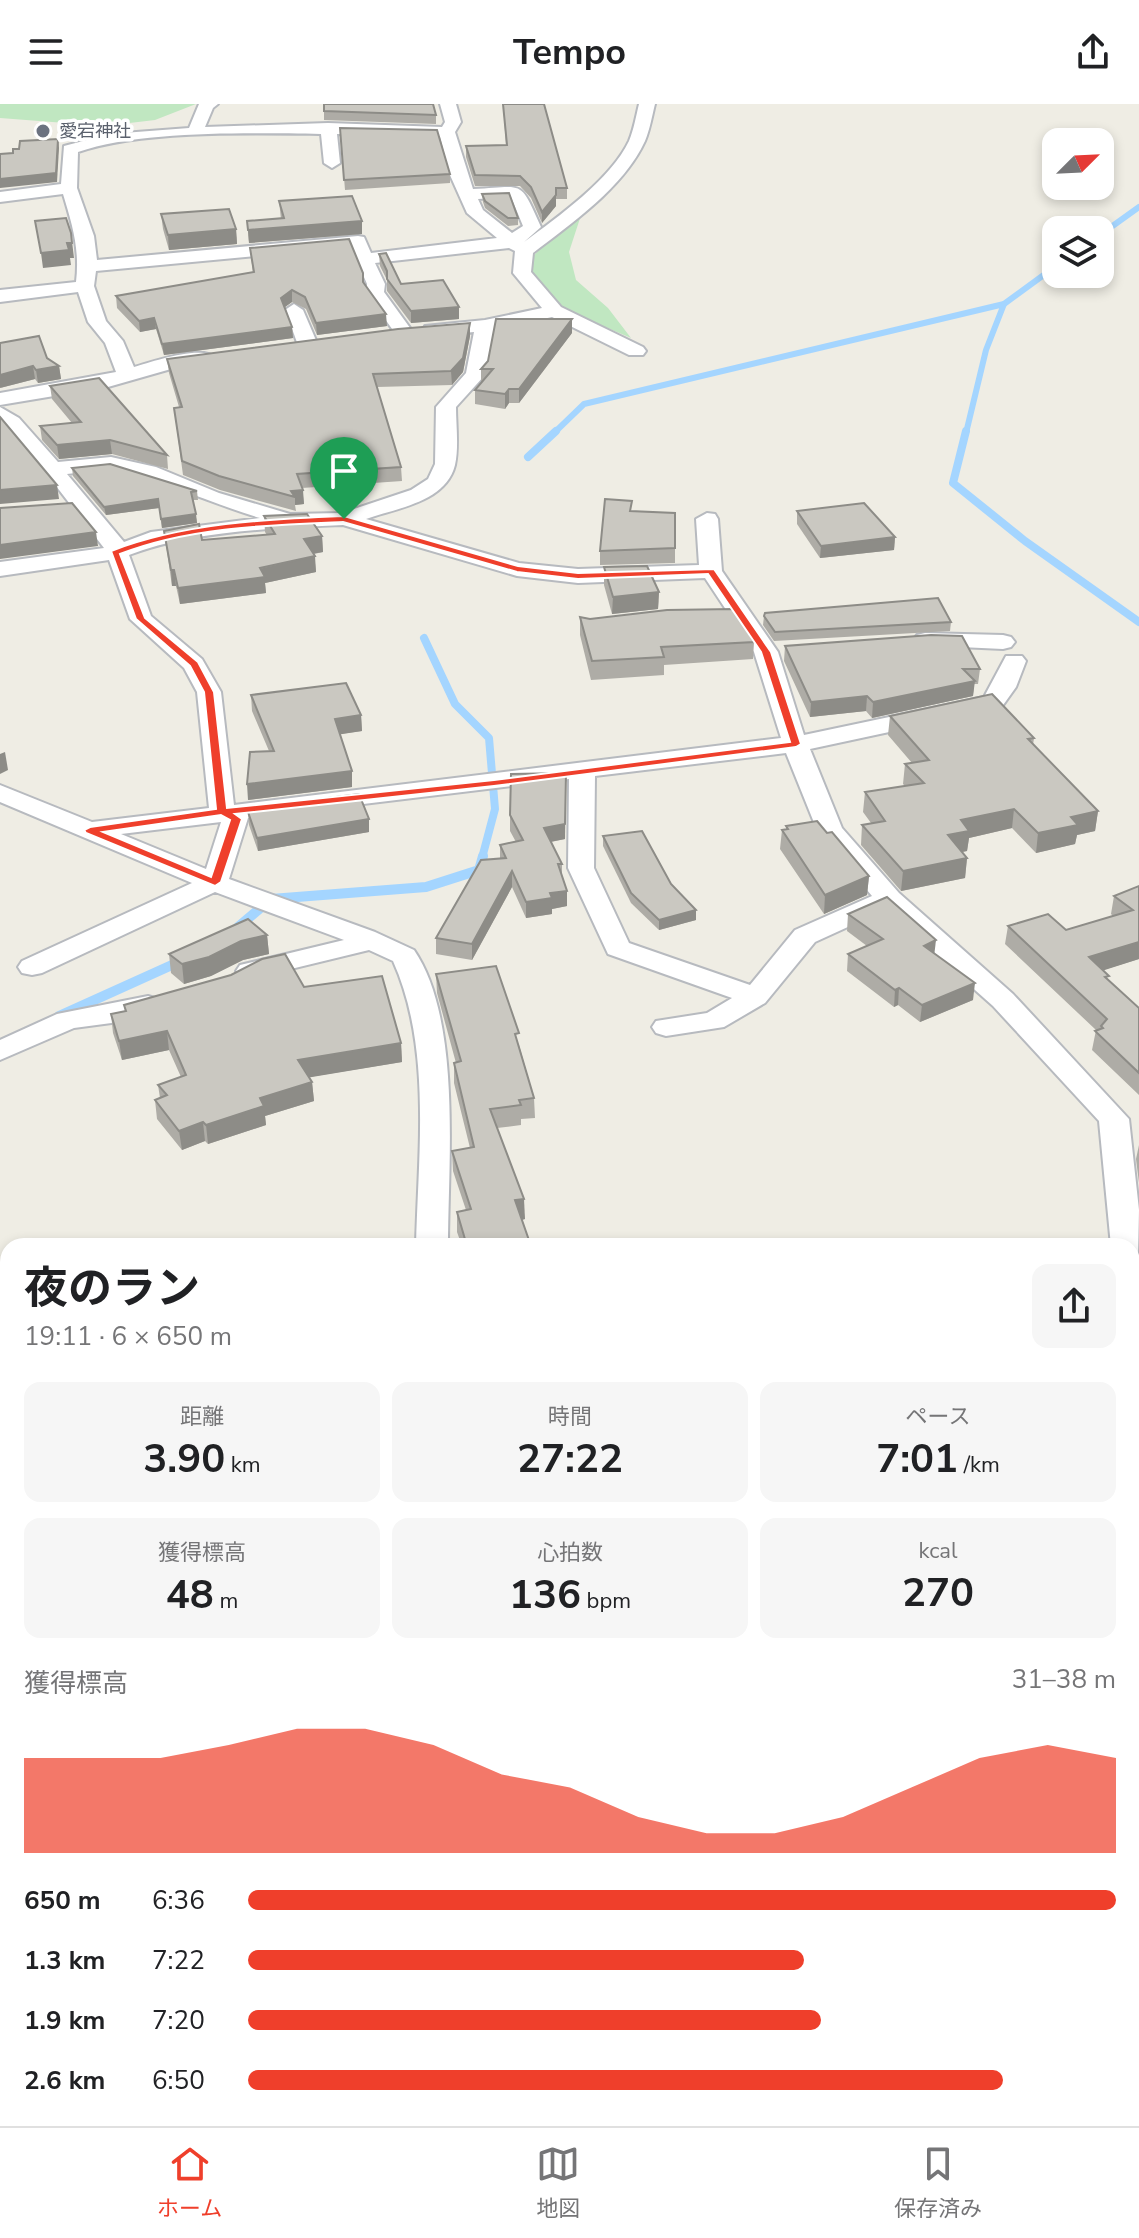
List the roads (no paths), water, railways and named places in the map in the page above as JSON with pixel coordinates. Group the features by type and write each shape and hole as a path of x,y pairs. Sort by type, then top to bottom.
{"street":[{"path":"195,132 206,105 210,104"},
{"path":"448,104 453,122 447,132 476,213 510,240 522,273 554,311 636,351"},
{"path":"510,240 569,217 635,145 647,104"},
{"path":"328,128 332,163"},
{"path":"127,375 114,341 97,322 87,276 85,236 69,188 70,149 96,140 195,132 328,128 447,132"},
{"path":"0,197 69,188"},
{"path":"367,250 510,240 532,227 517,192 467,194"},
{"path":"0,296 87,276 358,241 367,250 376,284 375,292 404,332"},
{"path":"294,310 308,345"},
{"path":"383,335 485,326 554,311"},
{"path":"0,569 115,553 151,539 282,521 344,519 418,494 437,483 445,464 446,407 475,375 485,326"},
{"path":"0,399 127,375 169,363 231,355"},
{"path":"0,413 53,469 80,506 113,541 141,619 194,664 209,692 222,812"},
{"path":"53,469 111,463 149,471 212,497 280,515 282,521"},
{"path":"48,509 80,506"},
{"path":"344,519 517,569 578,576 711,571"},
{"path":"707,519 711,571 766,652 796,744 830,830 889,899 1003,1000 1126,1116 1127,1238"},
{"path":"707,613 736,610"},
{"path":"90,830 796,744 992,703 1004,687 1009,651 899,642"},
{"path":"766,652 795,650"},
{"path":"582,772 581,868 618,948 755,997"},
{"path":"0,793 260,901 372,941 404,956 421,992 434,1087 432,1238"},
{"path":"32,967 215,882 236,819 222,812"},
{"path":"666,1027 714,1021 755,997 805,936 889,899"},
{"path":"222,985 254,969 372,941"},
{"path":"0,1051 67,1020 119,1013 178,997"}],"waterway":[{"path":"1114,225 1139,207"},
{"path":"1004,304 1042,276"},
{"path":"554,433 584,404 1004,304"},
{"path":"966,433 986,350 1004,304"},
{"path":"528,457 556,431"},
{"path":"966,431 953,483 1025,541 1139,622"},
{"path":"424,638 455,704 489,738 495,809 482,858"},
{"path":"238,927 271,899 426,887 479,870 483,856"},
{"path":"59,1016 183,960"}],"place":[{"name":"愛宕神社","path":"43,131"}]}
